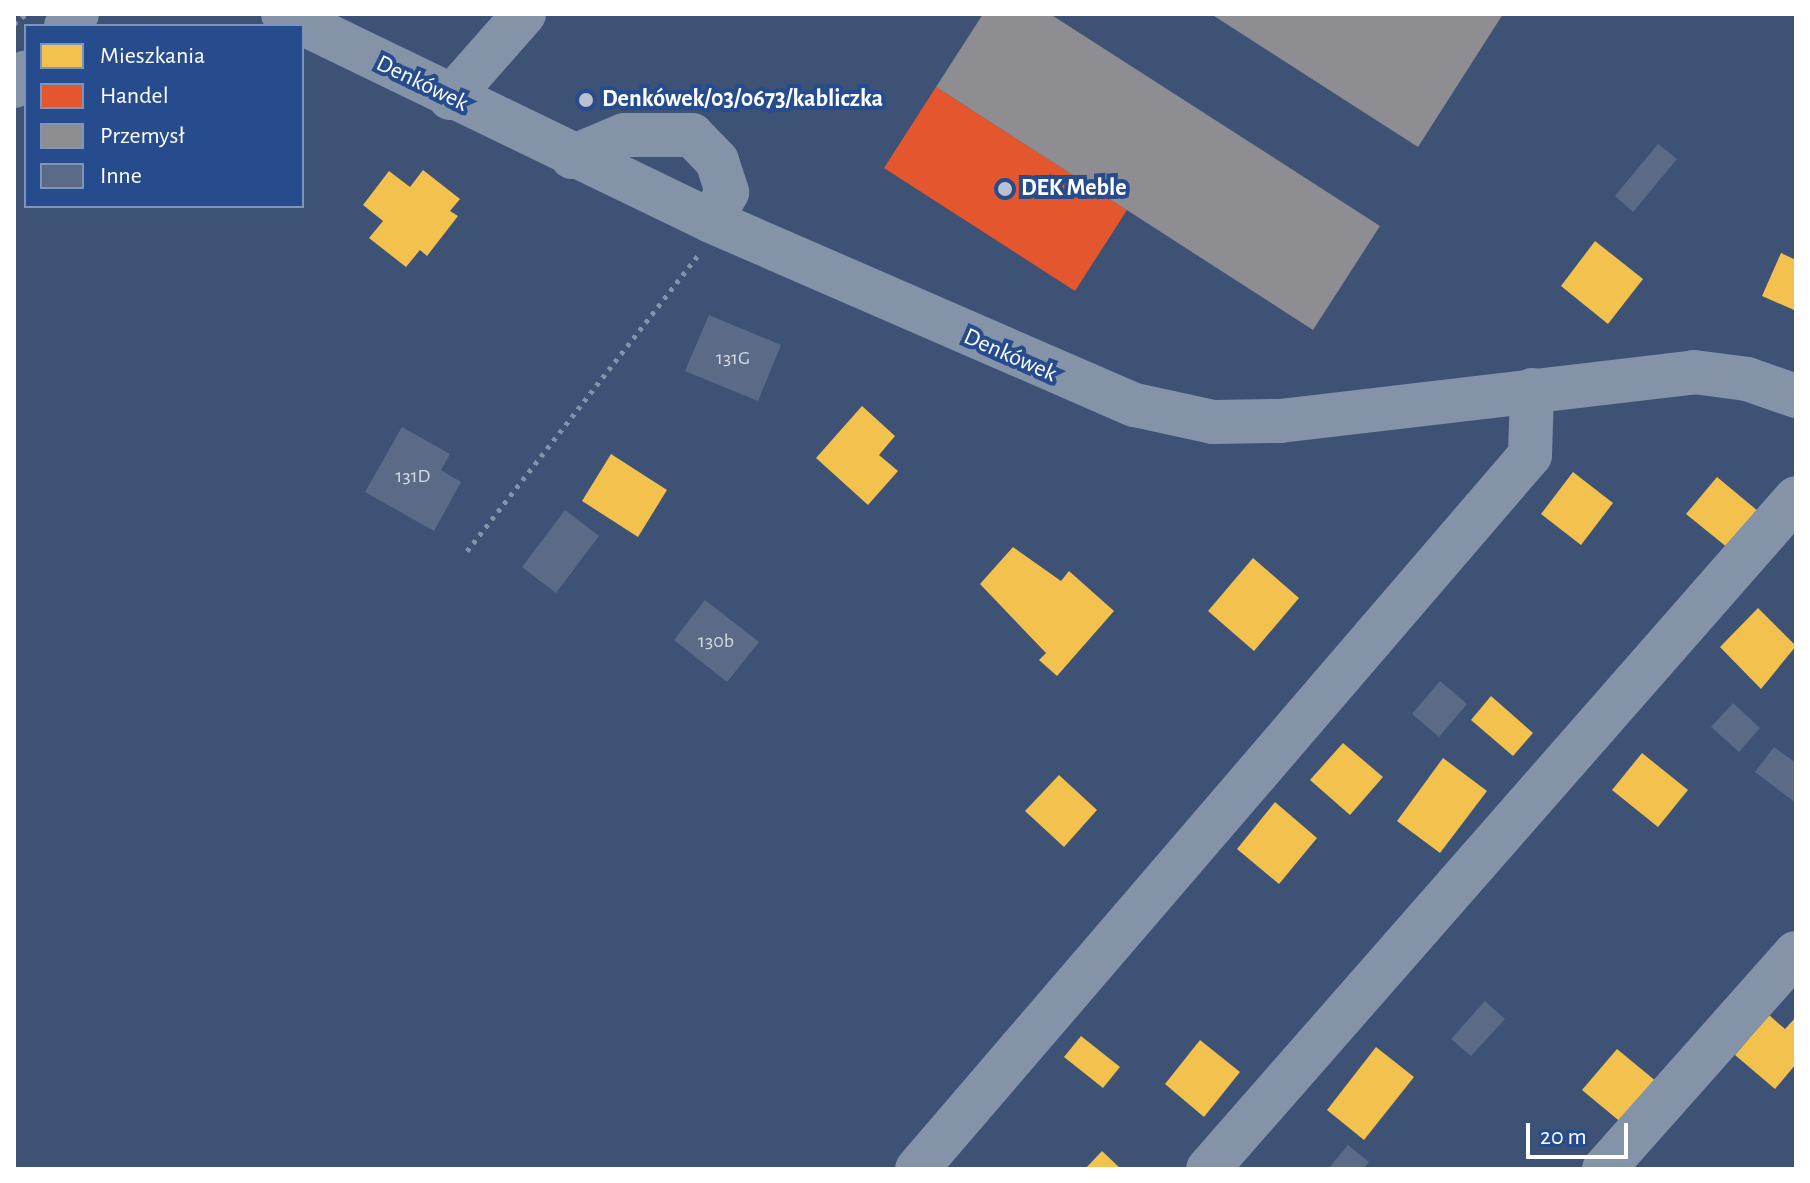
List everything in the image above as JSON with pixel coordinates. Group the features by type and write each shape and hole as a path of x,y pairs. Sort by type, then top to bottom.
{"street":[{"name":"Denkówek","path":"283,14 303,24"},
{"path":"450,98 524,14"},
{"name":"Denkówek","path":"304,25 572,157 1077,385 1213,422 1694,372 1747,379 1796,396"},
{"path":"572,157 624,135 692,135 717,161 727,192 711,221"},
{"path":"917,1169 1530,455 1532,390"},
{"path":"1208,1169 1796,498"},
{"path":"1604,1169 1796,953"}],"path":[{"path":"14,24 26,14"},
{"path":"467,551 699,254 711,221"}],"building: Mieszkania":[{"path":"423,170 460,199 450,211 458,216 427,256 420,250 406,267 369,238 383,221 363,205 389,171 410,187"},
{"path":"1595,241 1643,279 1608,324 1561,286"},
{"path":"1781,253 1796,260 1796,319 1794,310 1762,296"},
{"path":"862,406 895,436 879,455 898,471 868,505 816,458"},
{"path":"611,454 667,490 638,537 582,501"},
{"path":"1573,472 1613,503 1581,545 1541,514"},
{"path":"1717,477 1758,511 1728,548 1686,514"},
{"path":"1013,547 1061,581 1069,571 1114,611 1057,676 1039,660 1046,653 980,584"},
{"path":"1253,558 1299,598 1254,651 1208,611"},
{"path":"1758,608 1796,646 1761,689 1720,647"},
{"path":"1491,696 1533,733 1513,756 1471,720"},
{"path":"1343,743 1383,777 1350,815 1310,780"},
{"path":"1642,753 1688,790 1658,827 1612,790"},
{"path":"1443,758 1487,791 1440,853 1397,821"},
{"path":"1059,775 1097,810 1064,847 1025,811"},
{"path":"1275,802 1317,838 1279,884 1237,849"},
{"path":"1769,1015 1785,1029 1796,1017 1796,1064 1775,1089 1735,1055"},
{"path":"1081,1036 1120,1067 1103,1088 1064,1057"},
{"path":"1200,1040 1240,1072 1204,1117 1165,1084"},
{"path":"1376,1047 1414,1077 1364,1140 1327,1110"},
{"path":"1617,1049 1657,1082 1623,1124 1582,1090"},
{"path":"1102,1151 1121,1169 1085,1169"}],"building: Handel":[{"name":"DEK Meble","path":"936,87 1127,210 1075,291 884,168"}],"building: Przemysł":[{"path":"983,14 1050,14 1380,226 1313,330 936,87"},
{"path":"1211,14 1503,14 1418,147"}],"building: Inne":[{"path":"1658,144 1677,159 1633,212 1615,196"},
{"path":"709,315 781,345 758,401 685,371"},
{"path":"402,427 450,454 441,470 461,482 434,531 365,492"},
{"path":"565,510 599,536 556,593 522,567"},
{"path":"705,600 759,642 727,682 674,640"},
{"path":"1440,681 1467,704 1439,737 1412,714"},
{"path":"1733,703 1760,728 1739,752 1711,727"},
{"path":"1774,747 1796,763 1796,803 1755,772"},
{"path":"1485,1001 1505,1019 1471,1056 1451,1039"},
{"path":"1348,1145 1369,1162 1363,1169 1328,1169"}],"place":[{"name":"Denkówek/03/0673/kabliczka","path":"586,100"},
{"name":"DEK Meble","path":"1005,189"}]}
